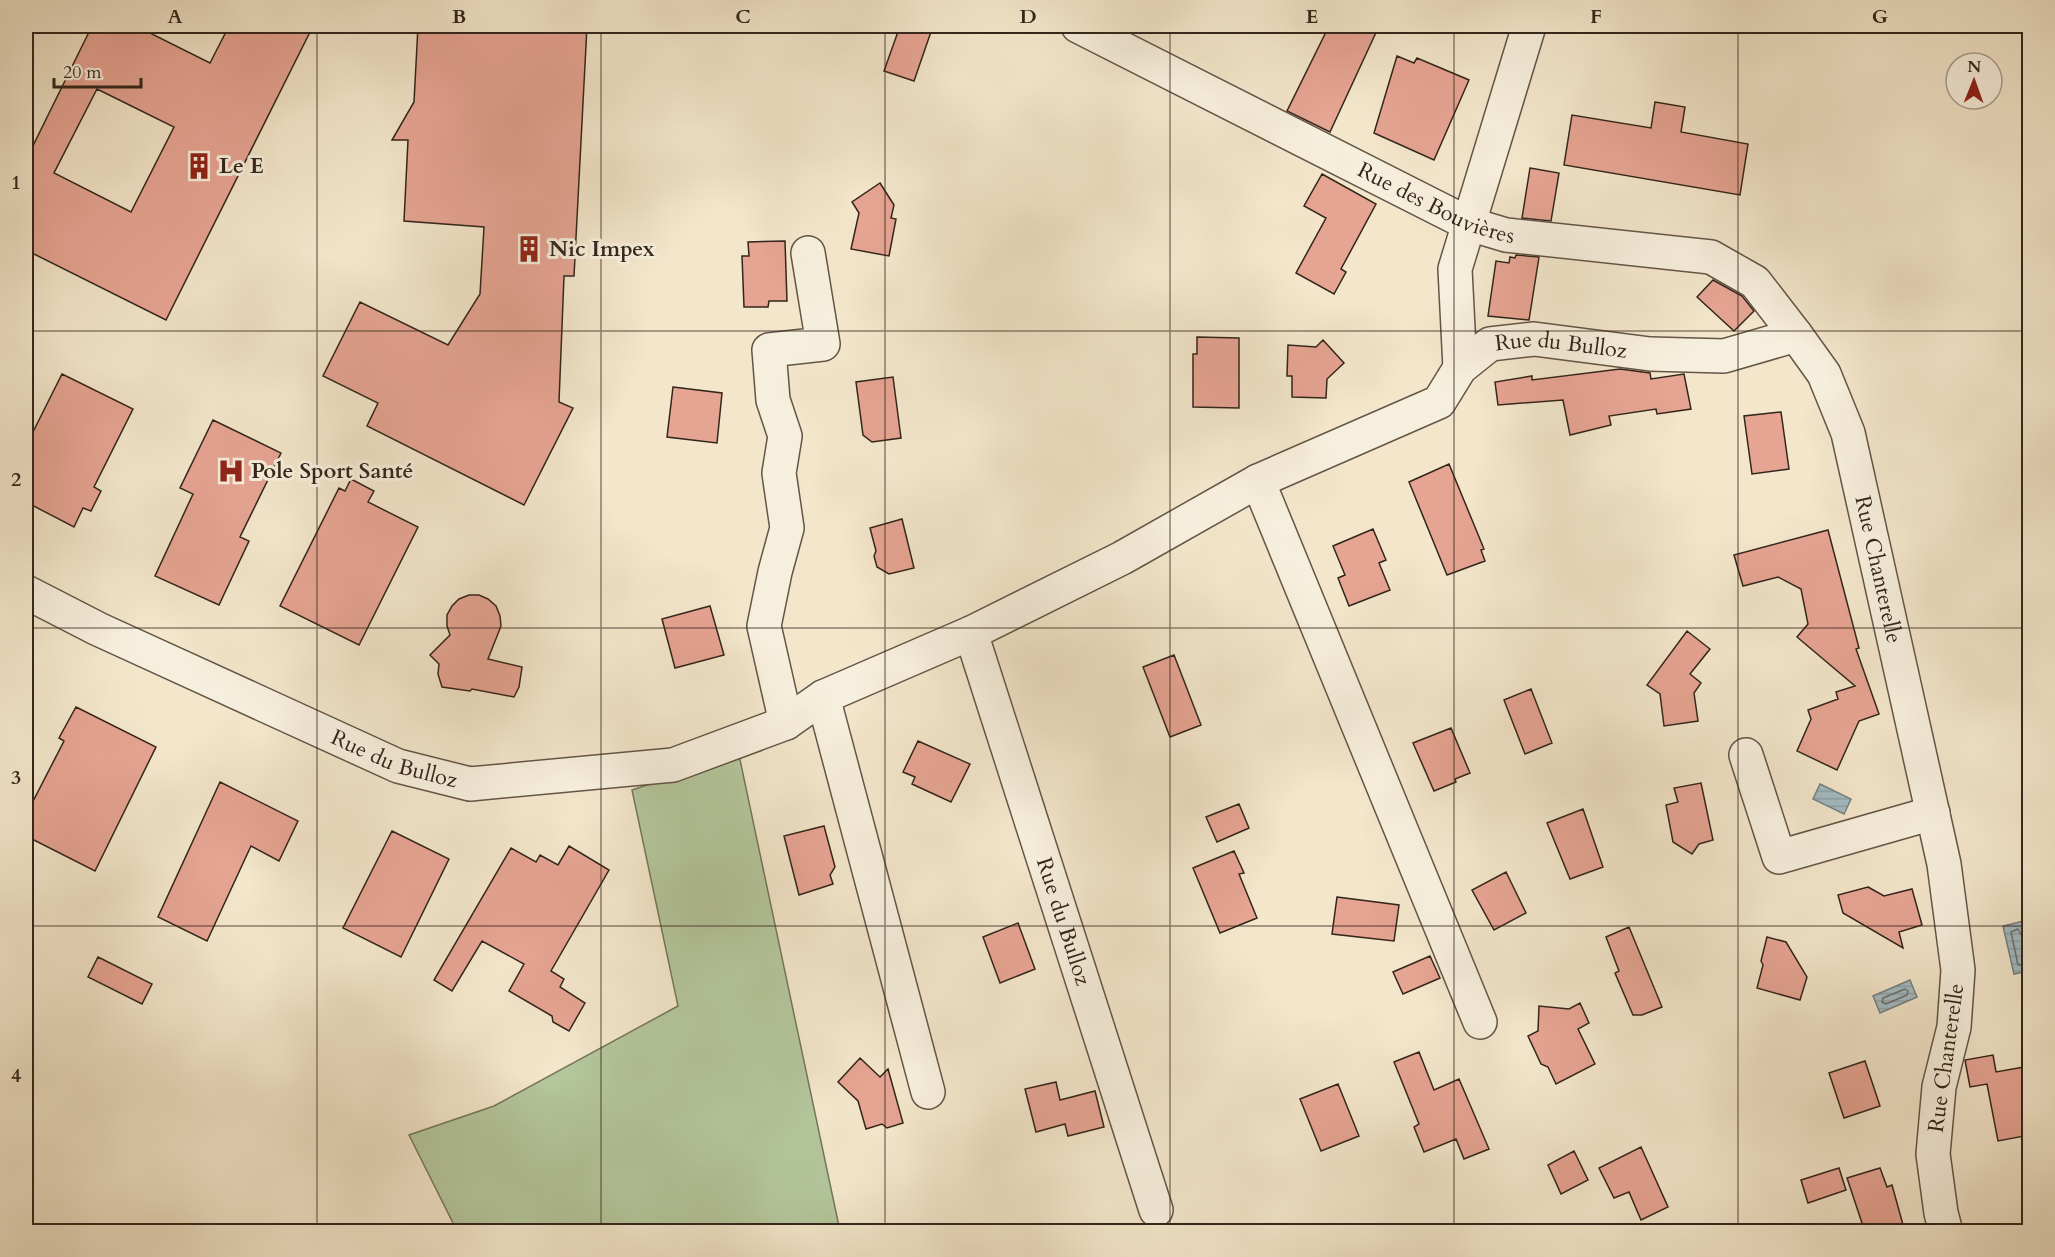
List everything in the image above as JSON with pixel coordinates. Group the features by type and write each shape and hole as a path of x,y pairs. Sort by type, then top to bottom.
{"street":[{"name":"Rue des Bouvières","path":"1078,26 1469,224 1506,235 1711,257 1755,282 1796,335"},
{"path":"1460,368 1455,269 1529,26"},
{"path":"786,723 764,626 787,528 779,473 785,436 773,400 769,350 823,344 808,253"},
{"name":"Rue du Bulloz","path":"26,592 98,629 398,766 470,784 673,765 786,723 823,697 971,633 1122,558 1258,481 1439,402 1460,368 1490,344 1534,339 1650,354 1724,356 1796,335"},
{"name":"Rue Chanterelle","path":"1796,335 1824,374 1848,433 1944,864 1958,970 1954,1027 1938,1087 1933,1154 1941,1213 1946,1232"},
{"path":"1258,481 1480,1022"},
{"name":"Rue du Bulloz","path":"971,633 1156,1210"},
{"path":"823,697 928,1092"},
{"path":"1746,755 1779,857 1933,813"}],"green space":[{"path":"739,755 840,1231 457,1231 409,1135 494,1106 678,1006 632,790"}],"water":[{"path":"1820,784 1851,799 1844,814 1813,799"},
{"path":"2024,921 2029,946 2029,971 2014,974 2003,926"},
{"path":"1910,980 1917,997 1880,1013 1873,996"}],"building":[{"name":"Le E","path":"92,26 136,26 210,63 229,26 313,26 166,320 26,250 26,160","holes":["97,89 174,127 131,212 54,173"]},
{"name":"Nic Impex","path":"418,26 587,26 574,276 564,276 559,402 573,408 524,505 367,426 378,403 323,376 360,302 448,345 480,294 484,227 404,221 408,140 392,140 414,102"},
{"path":"900,26 933,26 914,81 884,71"},
{"path":"1329,26 1379,26 1330,132 1287,111"},
{"path":"1397,56 1414,63 1417,58 1469,80 1434,160 1374,133"},
{"path":"1655,102 1685,107 1681,132 1748,144 1740,195 1564,165 1572,115 1651,128"},
{"path":"1530,168 1559,173 1551,221 1522,218"},
{"path":"1322,174 1376,204 1341,269 1346,272 1334,294 1296,273 1326,218 1304,206"},
{"path":"880,183 894,205 891,218 896,219 889,256 851,249 859,213 852,202"},
{"path":"785,241 787,301 769,301 768,307 744,307 742,256 749,256 748,242"},
{"path":"1516,255 1539,257 1529,320 1488,316 1496,261 1509,263 1510,257 1515,258"},
{"path":"1713,280 1742,296 1754,311 1734,331 1697,297"},
{"path":"1197,337 1239,338 1239,408 1193,407 1193,354 1197,354"},
{"path":"1323,340 1344,363 1327,379 1326,398 1292,397 1292,376 1287,376 1288,345 1316,347"},
{"path":"1620,369 1650,373 1651,379 1684,374 1691,409 1657,414 1656,409 1609,416 1611,425 1570,435 1563,400 1498,405 1495,382 1532,376 1532,380"},
{"path":"62,374 133,409 94,487 101,491 91,511 83,508 74,527 26,502 26,446"},
{"path":"893,377 901,438 872,442 863,435 856,382"},
{"path":"673,387 722,393 717,443 667,437"},
{"path":"1781,412 1789,469 1752,474 1744,416"},
{"path":"213,420 281,453 240,537 249,541 219,605 155,576 193,494 180,488"},
{"path":"1449,464 1484,549 1481,550 1485,561 1447,575 1409,482"},
{"path":"351,479 374,491 368,502 418,527 359,645 280,606 339,488 345,491"},
{"path":"902,519 914,568 889,574 877,567 874,556 876,551 870,528"},
{"path":"1373,529 1386,560 1379,563 1390,590 1349,606 1338,578 1345,575 1333,546"},
{"path":"1828,530 1859,648 1856,649 1879,714 1859,721 1837,770 1797,751 1811,719 1808,710 1838,699 1836,692 1855,686 1797,637 1808,624 1801,589 1778,577 1743,586 1734,555"},
{"path":"469,595 479,595 496,606 501,626 488,659 522,667 519,687 514,697 472,689 470,691 442,687 438,674 439,664 430,655 450,635 447,615 452,606 459,599"},
{"path":"710,606 724,655 675,668 662,619"},
{"path":"1687,631 1710,649 1690,674 1701,683 1694,693 1698,721 1664,726 1660,694 1647,685"},
{"path":"1174,655 1201,725 1170,737 1143,667"},
{"path":"1531,689 1552,743 1525,754 1504,700"},
{"path":"76,707 156,747 95,871 26,836 26,815 64,741 59,738"},
{"path":"1451,728 1470,773 1434,791 1413,743"},
{"path":"918,741 970,764 951,802 912,784 915,777 903,772"},
{"path":"220,782 298,821 279,861 251,846 207,941 158,917"},
{"path":"1701,783 1713,840 1699,844 1692,854 1673,842 1666,805 1678,802 1674,788"},
{"path":"1239,804 1249,828 1217,842 1206,817"},
{"path":"1583,809 1603,867 1570,879 1547,823"},
{"path":"824,826 835,867 830,875 833,884 799,895 784,836"},
{"path":"392,831 449,859 401,957 343,928"},
{"path":"569,846 609,870 551,971 564,979 560,987 585,1003 569,1031 553,1022 552,1016 509,991 524,964 482,941 452,991 434,980 511,848 536,862 540,855 558,865"},
{"path":"1234,851 1244,873 1239,874 1257,918 1220,933 1193,868"},
{"path":"1506,872 1526,913 1494,930 1472,890"},
{"path":"1868,887 1884,896 1912,889 1922,925 1899,932 1903,948 1843,913 1838,895"},
{"path":"1337,897 1399,905 1394,941 1332,934"},
{"path":"1018,923 1035,969 1000,983 983,937"},
{"path":"1629,927 1662,1007 1642,1015 1633,1015 1615,973 1619,971 1606,937"},
{"path":"1767,937 1786,942 1807,977 1800,1000 1757,988"},
{"path":"1430,956 1440,978 1403,994 1393,972"},
{"path":"98,957 152,984 142,1004 88,977"},
{"path":"1580,1003 1589,1023 1578,1029 1595,1064 1556,1084 1548,1067 1541,1064 1528,1036 1538,1031 1539,1006 1569,1009"},
{"path":"1419,1052 1434,1090 1459,1079 1489,1149 1464,1159 1456,1139 1424,1152 1414,1127 1419,1124 1394,1062"},
{"path":"1993,1055 1996,1072 2030,1066 2030,1135 1998,1141 1987,1084 1970,1087 1965,1060"},
{"path":"860,1058 880,1077 888,1069 903,1123 887,1128 882,1124 866,1129 858,1101 838,1082"},
{"path":"1865,1061 1880,1106 1844,1118 1829,1073"},
{"path":"1056,1082 1060,1100 1095,1091 1104,1127 1068,1136 1065,1124 1036,1132 1025,1089"},
{"path":"1338,1084 1359,1136 1321,1151 1300,1099"},
{"path":"1641,1147 1668,1207 1641,1220 1629,1192 1614,1198 1599,1168"},
{"path":"1574,1151 1588,1180 1561,1194 1548,1165"},
{"path":"1839,1168 1846,1190 1808,1203 1801,1180"},
{"path":"1880,1168 1887,1187 1892,1185 1905,1232 1865,1232 1847,1178"}],"place":[{"name":"Le E","path":"199,166"},
{"name":"Nic Impex","path":"529,249"},
{"name":"Pole Sport Santé","path":"231,471"}]}
